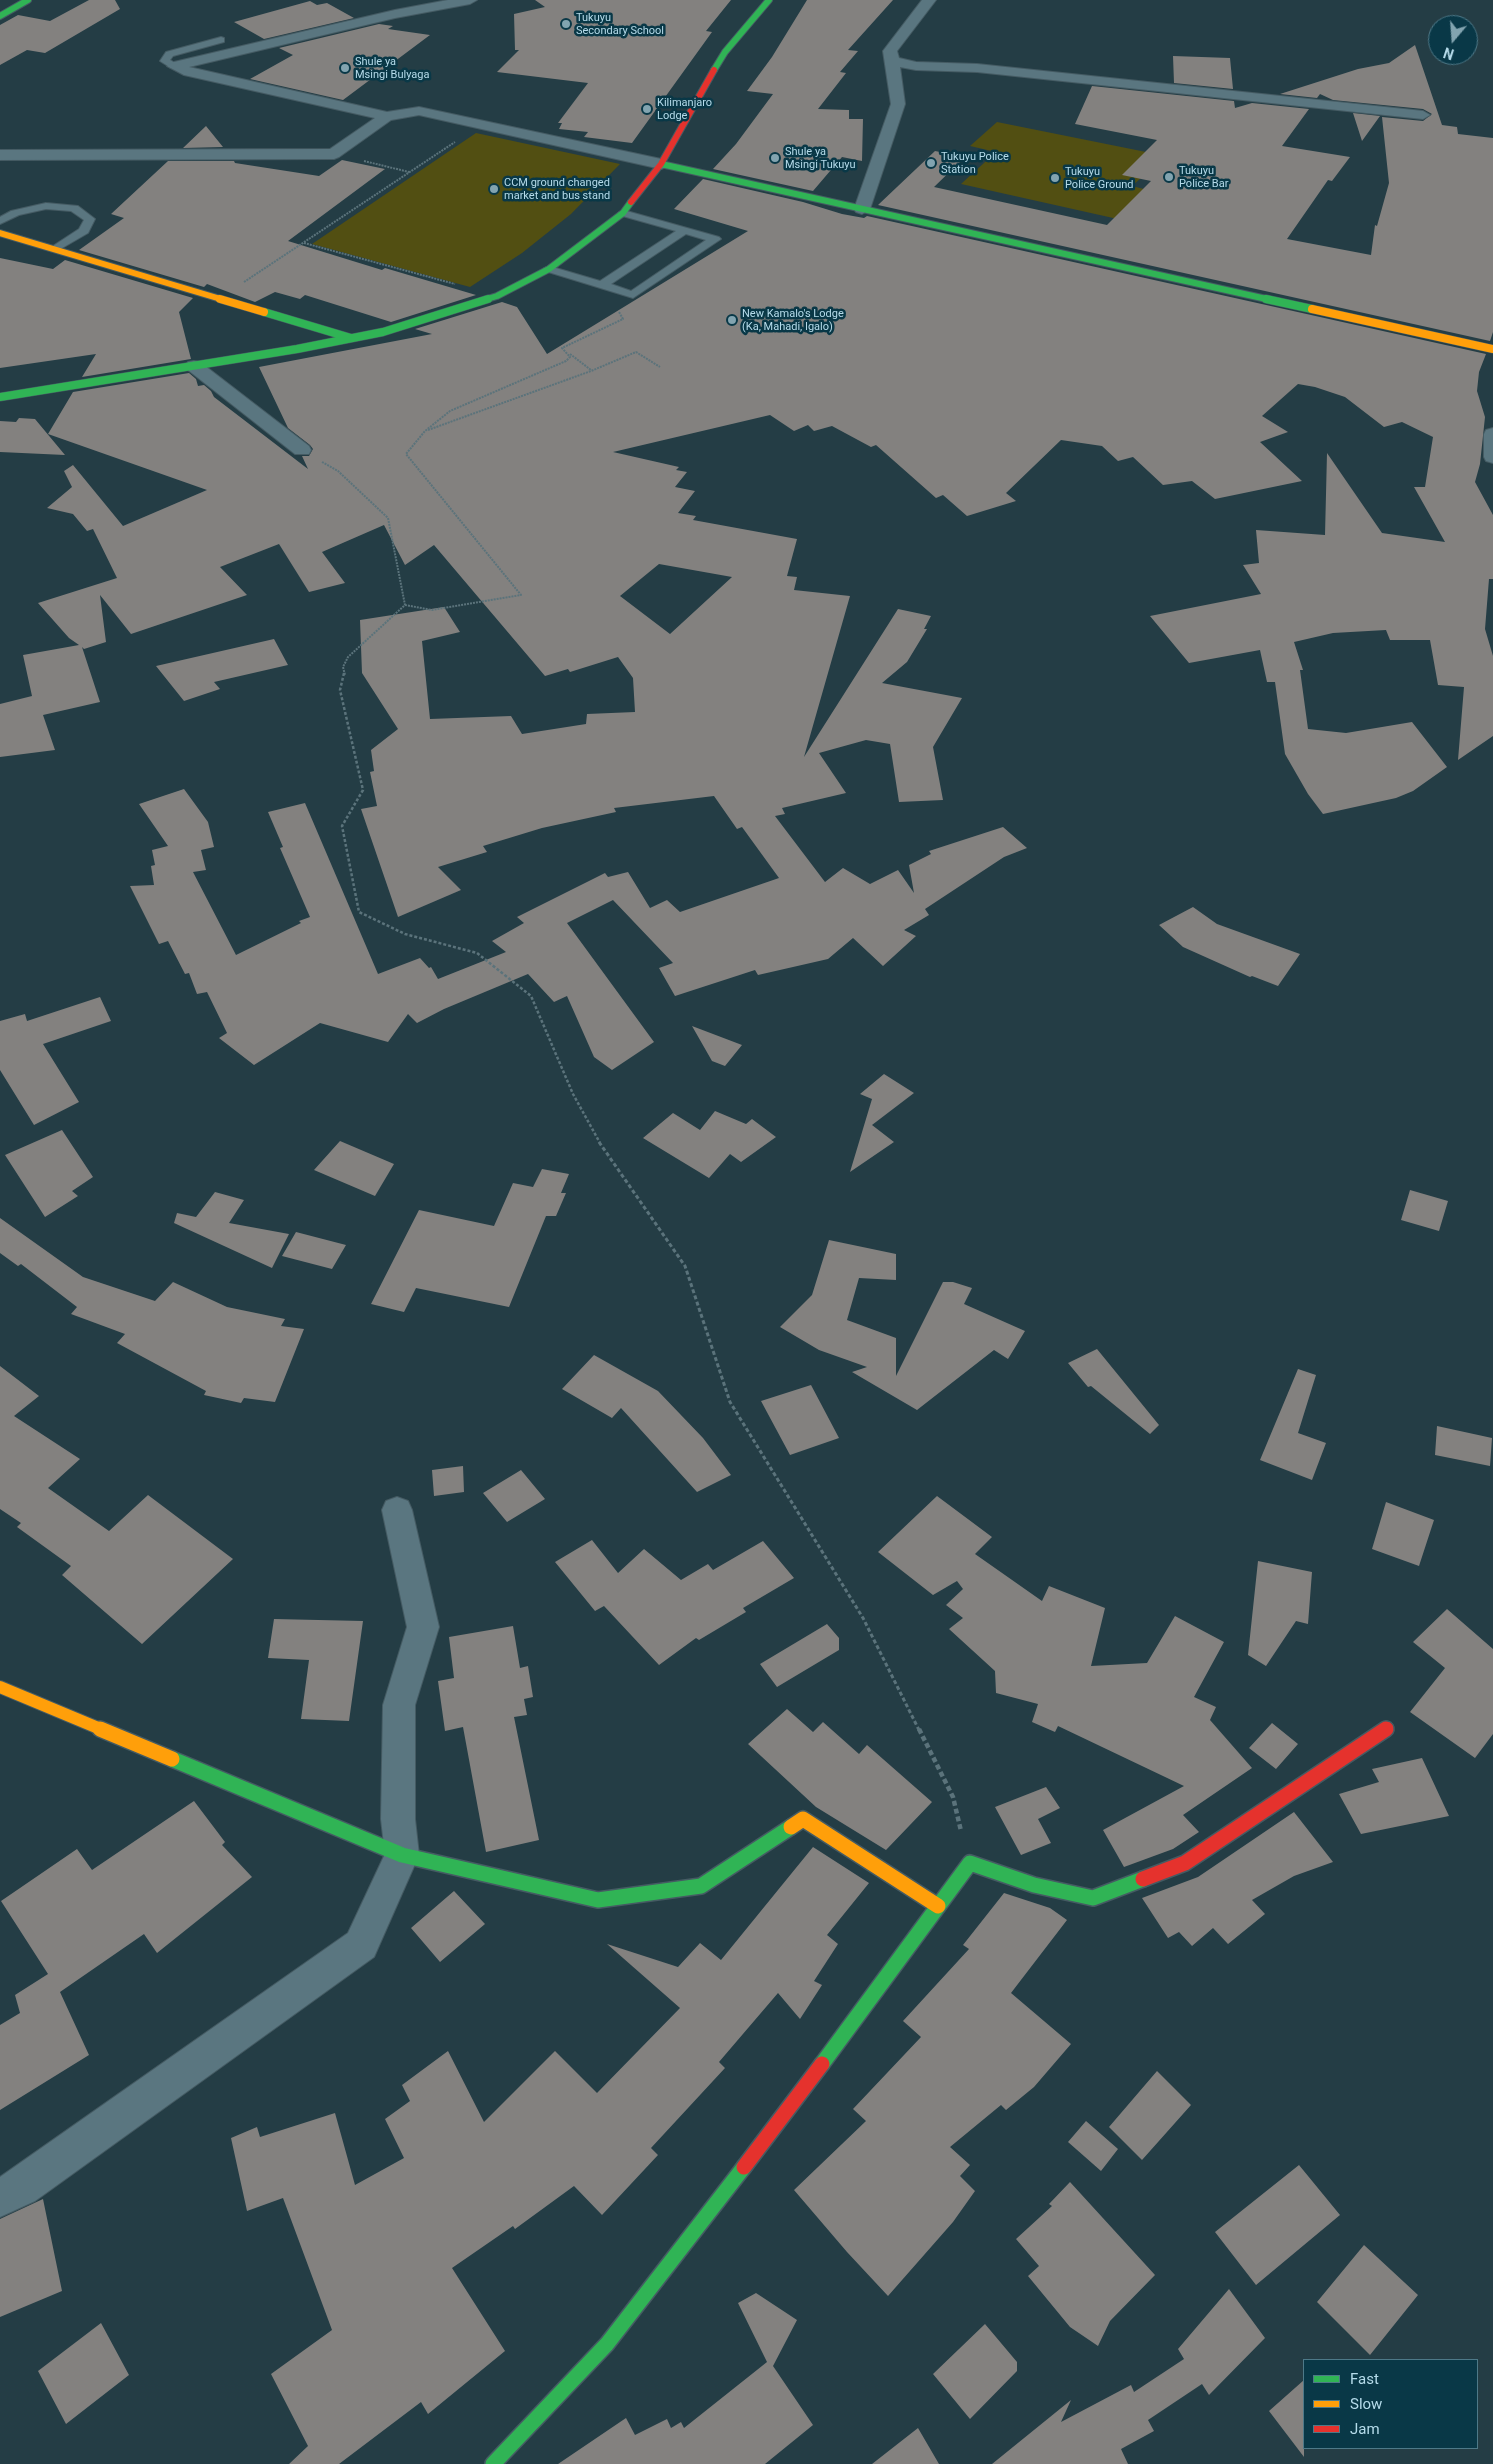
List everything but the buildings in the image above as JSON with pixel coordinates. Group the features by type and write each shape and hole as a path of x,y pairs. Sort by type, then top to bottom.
{"main road":[{"path":"0,16 25,0"},
{"path":"0,396 194,366 382,332 496,296 549,269 623,213 661,164 725,52 768,0"},
{"path":"661,164 1493,349"},
{"path":"0,233 57,248 351,338"},
{"path":"0,1687 402,1855 598,1900 701,1886 803,1819 938,1906"},
{"path":"493,2464 607,2344 800,2094 970,1863 1034,1885 1093,1898 1185,1863 1387,1728"}],"street":[{"path":"174,66 385,16 470,0"},
{"path":"862,209 898,104 890,51 928,0"},
{"path":"892,61 916,66 996,69 1423,115"},
{"path":"174,66 189,72 387,116 419,111 661,164"},
{"path":"0,155 334,154 387,116"},
{"path":"194,366 302,450"},
{"path":"1493,434 1493,457"},
{"path":"0,2198 21,2187 361,1945 402,1855 398,1819 399,1705 423,1627 397,1510"}],"lane":[{"path":"174,66 165,61 169,54 221,40"},
{"path":"0,221 15,213 46,206 74,208 90,219 84,231 57,248"},
{"path":"549,269 633,295 715,240 623,213"},
{"path":"601,286 684,231"}],"path":[{"path":"220,298 482,124"},
{"path":"334,154 410,172"},
{"path":"303,243 496,296"},
{"path":"562,348 623,319 616,306 633,295"},
{"path":"562,348 592,371"},
{"path":"405,605 432,610 521,596 406,454 425,431 450,411 504,386 566,361 570,357 562,348"},
{"path":"425,431 592,371 636,352 660,367"},
{"path":"302,450 338,471 388,518 405,605"},
{"path":"405,605 348,657 343,667 345,676 340,690 363,790 342,826 359,912 405,934 476,953 531,996 573,1094 596,1138 685,1266 730,1402 863,1618 953,1797 970,1863"}],"shaded area":[{"name":"Tukuyu Police Ground","path":"997,122 1166,156 1132,186 1168,195 1140,224 961,184 996,152 970,146"},
{"name":"CCM ground changed market and bus stand","path":"476,133 620,164 571,214 522,253 470,287 312,244"}],"traffic: fast":[{"path":"0,16 28,0"},
{"path":"714,70 725,52 769,0"},
{"path":"661,164 1312,309"},
{"path":"0,397 297,349 383,332 497,296 549,269 623,213 631,202"},
{"path":"264,312 351,338"},
{"path":"172,1759 402,1855 598,1900 701,1886 791,1827"},
{"path":"822,2064 970,1863 1034,1885 1093,1898 1143,1879"},
{"path":"493,2464 607,2344 744,2167"}],"traffic: slow":[{"path":"0,233 264,312"},
{"path":"1312,309 1493,349"},
{"path":"0,1687 172,1759"},
{"path":"791,1827 803,1819 938,1906"}],"traffic: jam":[{"path":"631,202 661,164 714,70"},
{"path":"1143,1879 1185,1863 1387,1728"},
{"path":"744,2167 822,2064"}],"place":[{"name":"Tukuyu Secondary School","path":"566,24"},
{"name":"Shule ya Msingi Bulyaga","path":"345,68"},
{"name":"Kilimanjaro Lodge","path":"647,109"},
{"name":"Shule ya Msingi Tukuyu","path":"775,158"},
{"name":"Tukuyu Police Station","path":"931,163"},
{"name":"Tukuyu Police Bar","path":"1169,177"},
{"name":"Tukuyu Police Ground","path":"1055,178"},
{"name":"CCM ground changed market and bus stand","path":"494,189"},
{"name":"New Kamalo's Lodge (Ka, Mahadi, Igalo)","path":"732,320"}]}
